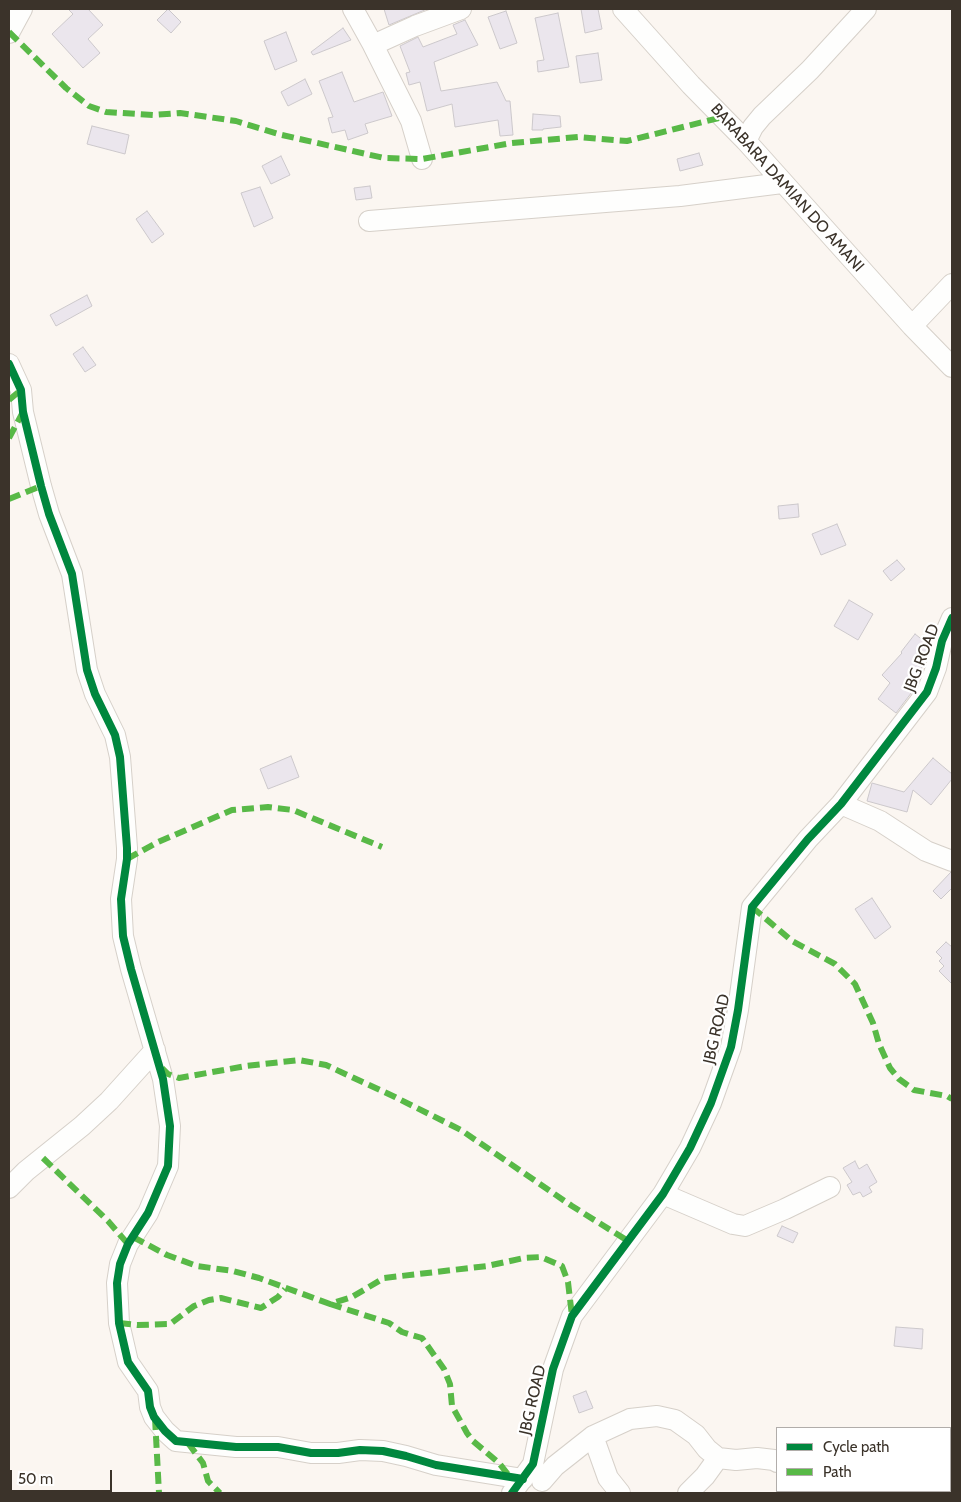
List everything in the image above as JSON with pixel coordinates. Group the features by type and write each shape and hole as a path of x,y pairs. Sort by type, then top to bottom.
{"street":[{"path":"9,33 22,9"},
{"path":"353,9 374,45 411,121 422,159"},
{"path":"374,45 415,26 461,9"},
{"name":"BARABARA DAMIAN DO AMANI","path":"623,9 691,85 746,141 912,326 952,367"},
{"path":"746,141 762,116 810,70 866,9"},
{"path":"369,221 680,196 782,183"},
{"path":"912,326 952,284"},
{"path":"9,364 21,390 23,412 41,486 72,574 87,670 95,694 109,720 116,743 124,792 127,860 121,899 123,936 163,1079 170,1126 168,1166 148,1213 128,1244 120,1264 117,1283 119,1323 128,1362 148,1391 150,1407 164,1431 176,1441 188,1443 236,1447 278,1446 311,1453 338,1453 360,1450 383,1451 436,1466 532,1482 593,1436 630,1419 657,1416 675,1420 696,1434 707,1449 718,1458 736,1460 757,1458 776,1461"},
{"name":"JBG ROAD","path":"532,1482 554,1369 572,1316 663,1194 690,1148 711,1103 731,1047 752,907 808,839 841,804 927,692 936,668 942,641 952,618"},
{"path":"841,804 880,821 926,850 952,861"},
{"path":"9,1188 26,1171 82,1126 109,1101 155,1050"},
{"path":"663,1194 733,1224 745,1226 786,1209 830,1187"},
{"path":"593,1436 608,1478 620,1493"},
{"path":"688,1493 705,1476 718,1458"}],"building":[{"path":"68,9 88,9 103,25 88,39 100,53 83,68 52,34 73,14"},
{"path":"168,9 181,22 171,33 157,20"},
{"path":"384,9 427,9 389,25"},
{"path":"581,9 598,9 602,29 585,33"},
{"path":"506,11 517,43 500,49 488,17"},
{"path":"558,13 569,67 538,72 537,61 544,60 535,18"},
{"path":"465,20 478,45 434,62 441,91 497,82 506,101 510,101 513,135 500,136 498,120 455,127 452,104 427,111 420,82 409,85 406,73 410,72 400,46 418,37 423,47 457,34 453,25"},
{"path":"343,28 351,40 313,55 311,52"},
{"path":"286,32 297,61 275,70 264,41"},
{"path":"598,53 602,80 580,83 576,56"},
{"path":"342,72 354,102 383,92 392,116 365,124 368,133 348,140 345,130 332,133 328,118 333,117 319,81"},
{"path":"305,79 312,94 288,106 281,92"},
{"path":"533,114 560,116 561,127 532,130"},
{"path":"92,126 129,135 125,154 87,144"},
{"path":"699,153 703,165 680,171 677,159"},
{"path":"281,156 290,175 271,184 262,166"},
{"path":"370,186 372,198 356,200 354,188"},
{"path":"260,187 273,218 254,227 241,193"},
{"path":"147,211 164,234 152,243 136,219"},
{"path":"87,295 92,306 56,326 50,315"},
{"path":"83,347 96,365 85,372 73,354"},
{"path":"798,504 799,517 779,519 778,506"},
{"path":"837,524 846,545 821,555 812,534"},
{"path":"897,560 905,569 891,581 883,571"},
{"path":"849,600 873,614 858,640 834,626"},
{"path":"915,634 929,645 925,664 909,682 915,688 896,713 878,699 890,683 882,675 902,653"},
{"path":"291,756 299,777 268,789 260,769"},
{"path":"933,758 952,774 952,779 931,805 913,790 907,812 867,801 872,783 904,792"},
{"path":"951,872 952,888 941,899 933,891"},
{"path":"872,898 891,927 875,939 855,909"},
{"path":"946,942 952,947 952,984 939,971 944,966 939,961 942,958 936,952"},
{"path":"855,1161 859,1169 867,1164 877,1182 869,1187 872,1192 863,1197 860,1192 853,1195 847,1185 852,1182 843,1168"},
{"path":"782,1226 798,1233 793,1243 777,1236"},
{"path":"896,1327 923,1329 922,1349 894,1346"},
{"path":"586,1391 593,1408 579,1413 573,1396"}],"marked path":[{"path":"9,32 66,88 89,106 106,112 153,115 180,113 236,121 282,135 384,158 422,159 512,143 578,137 627,141 723,117"},
{"path":"9,400 21,390"},
{"path":"9,438 23,412"},
{"path":"9,499 41,486"},
{"path":"127,859 156,843 232,810 268,807 293,810 382,847"},
{"path":"752,907 792,941 835,964 855,984 873,1023 879,1044 890,1068 899,1079 914,1090 947,1096 952,1099"},
{"path":"162,1068 168,1074 179,1078 246,1066 299,1060 326,1065 461,1130 572,1206 628,1241"},
{"path":"43,1158 108,1221 128,1244"},
{"path":"133,1237 167,1255 197,1266 233,1271 259,1278 330,1304 352,1297 384,1278 487,1266 524,1258 541,1257 562,1266 568,1282 572,1316"},
{"path":"119,1323 137,1325 170,1324 194,1306 221,1298 261,1308 278,1297 285,1289"},
{"path":"330,1304 389,1323 402,1332 422,1338 444,1369 450,1384 452,1406 467,1433 473,1441 499,1463 510,1477"},
{"path":"155,1418 159,1493"},
{"path":"188,1443 203,1463 208,1481 220,1493"}],"cycle path":[{"path":"9,364 21,390 23,412 49,514 72,574 87,670 95,694 115,735 120,757 127,848 121,899 123,936 163,1079 170,1126 168,1166 148,1213 128,1244 120,1264 117,1283 119,1323 128,1362 148,1391 150,1407 154,1417 176,1441 236,1447 278,1447 311,1453 338,1453 360,1450 383,1451 436,1465 523,1479"},
{"path":"512,1493 533,1464 553,1369 572,1316 663,1194 690,1148 711,1103 731,1047 752,907 808,839 841,804 927,692 936,668 942,641 952,618"}]}
